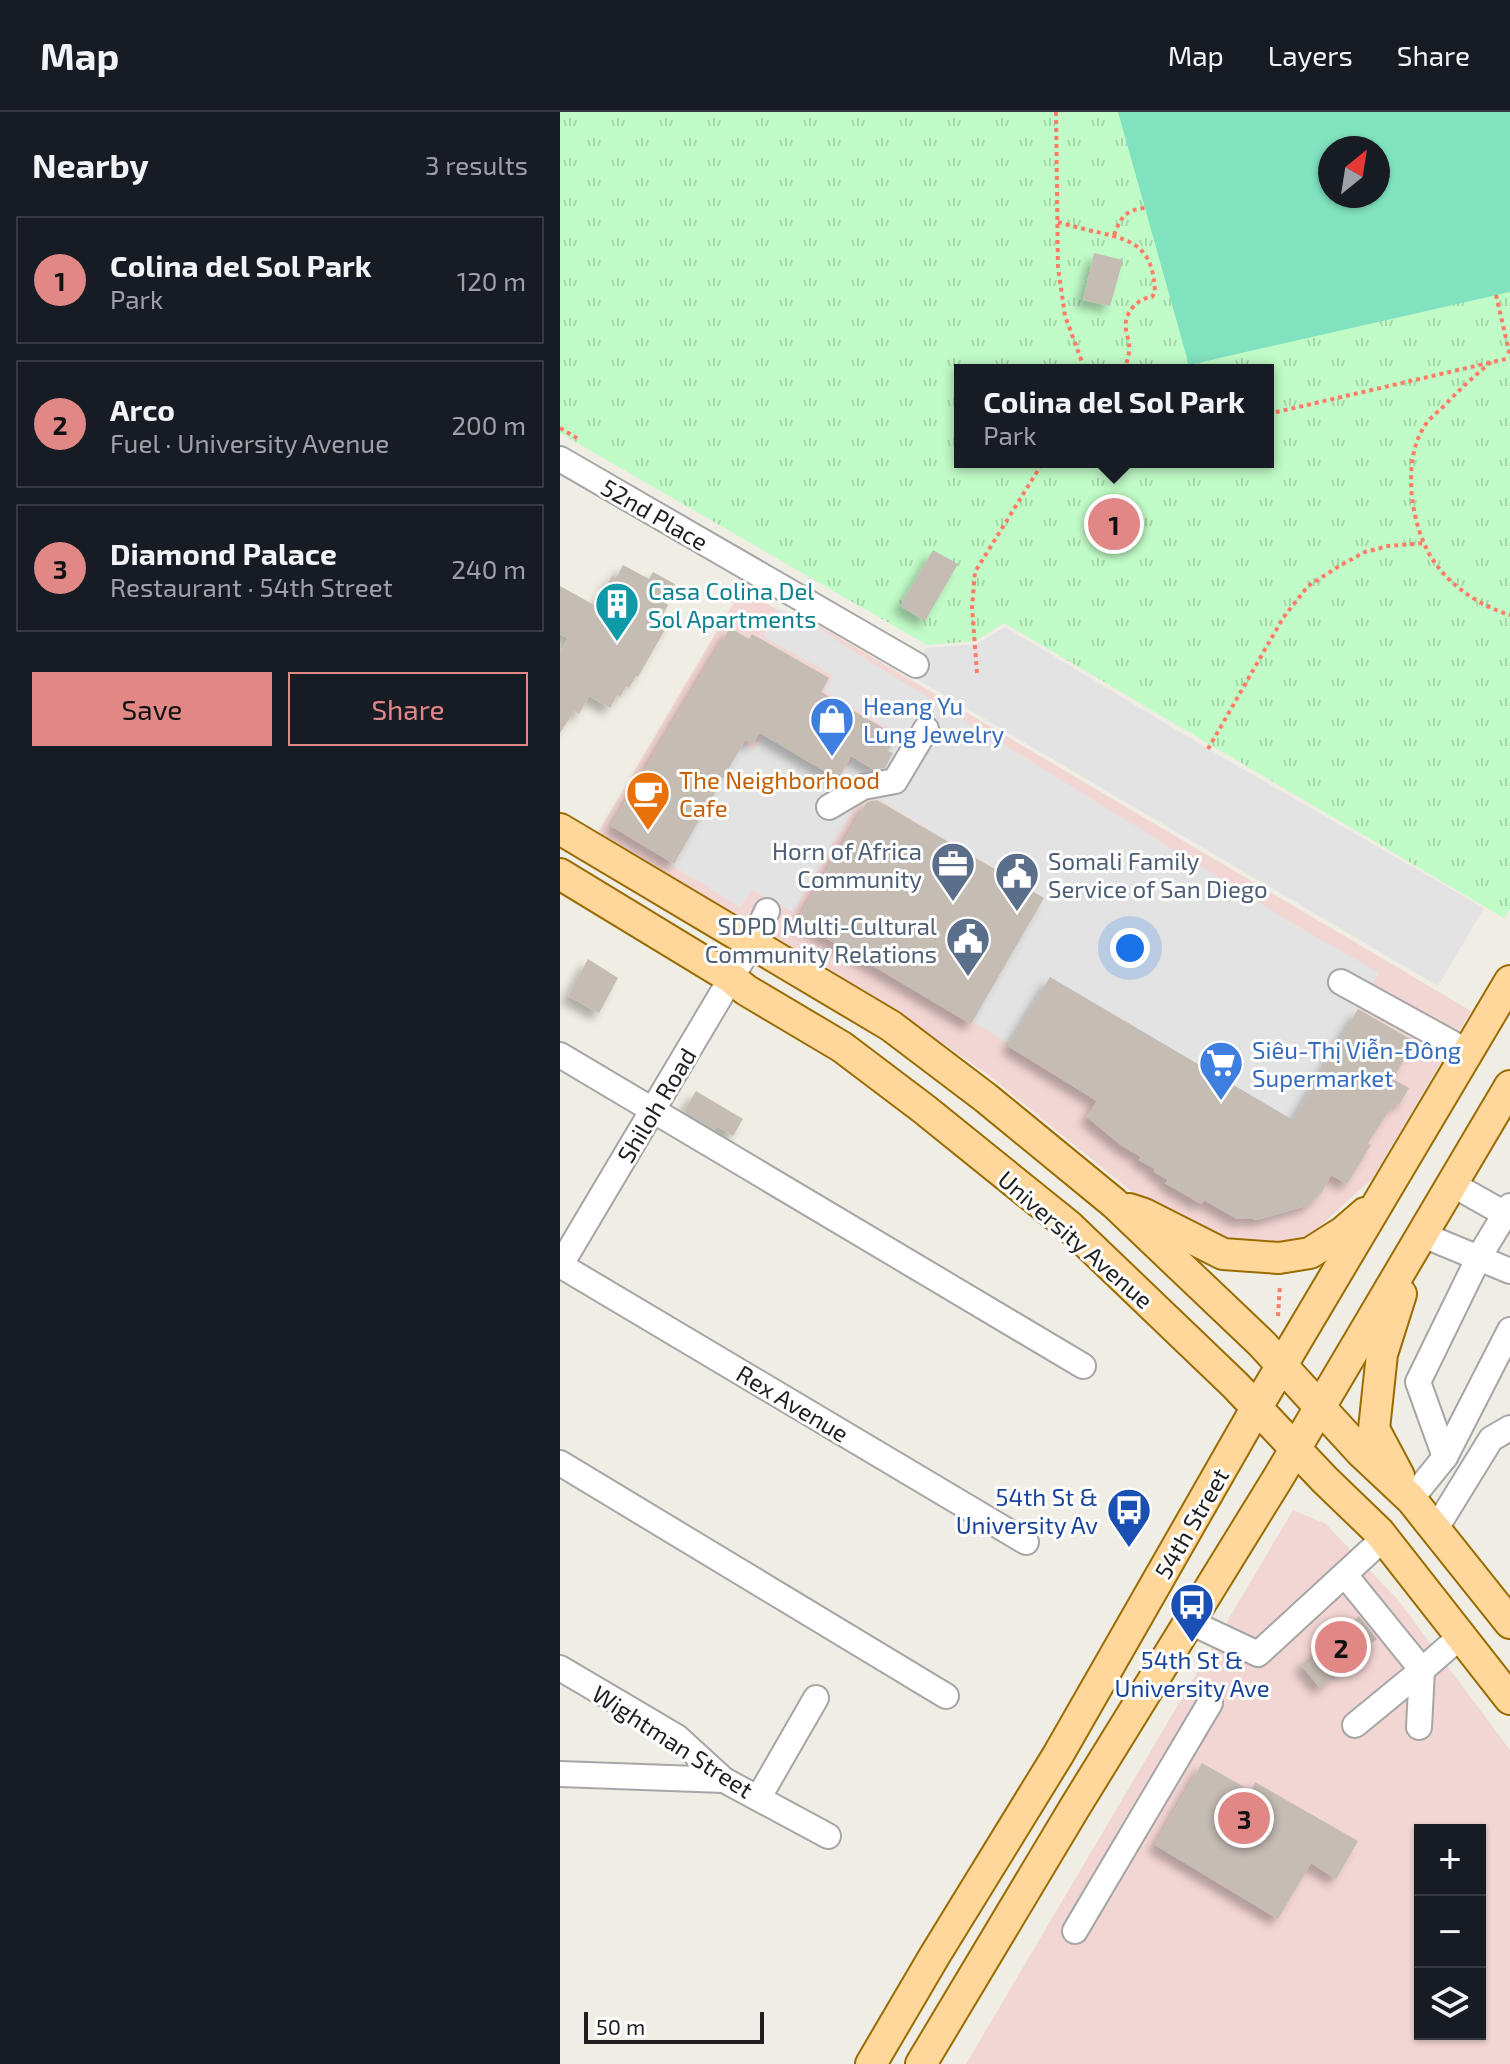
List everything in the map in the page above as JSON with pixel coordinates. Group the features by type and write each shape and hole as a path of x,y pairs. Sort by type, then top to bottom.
{"main road":[{"name":"University Avenue","path":"560,829 891,1026 1114,1203 1262,1344 1361,1452 1411,1499 1510,1623"},
{"name":"University Avenue","path":"560,874 842,1047 1069,1226 1257,1407 1384,1538 1510,1699"},
{"name":"54th Street","path":"871,2064 1058,1755 1257,1407 1510,981"},
{"name":"54th Street","path":"921,2064 1295,1449 1510,1086"},
{"path":"1114,1203 1144,1214 1223,1254 1279,1258 1310,1253 1343,1232 1379,1201"},
{"path":"1411,1499 1374,1429 1382,1354 1423,1235"},
{"path":"1020,1898 1011,1874 1027,1805"}],"street":[{"name":"52nd Place","path":"560,459 916,665"},
{"path":"829,807 863,787 895,781 926,729"},
{"name":"Shiloh Road","path":"560,1265 752,943 767,911"},
{"path":"1341,982 1468,1052"},
{"path":"560,1055 1083,1366"},
{"path":"1445,1457 1418,1382 1479,1257 1508,1210 1452,1184"},
{"path":"1423,1235 1510,1271"},
{"name":"Rex Avenue","path":"560,1265 1026,1542"},
{"path":"1411,1499 1445,1457 1510,1330"},
{"path":"1435,1530 1491,1439 1510,1428"},
{"path":"560,1463 946,1696"},
{"path":"1190,1622 1258,1654 1384,1538"},
{"path":"1345,1575 1422,1670 1419,1727"},
{"path":"1355,1725 1461,1636"},
{"name":"Wightman Street","path":"560,1668 677,1737 724,1780 828,1836"},
{"path":"759,1797 816,1698"},
{"path":"1075,1931 1210,1703"},
{"path":"560,1774 724,1780"}],"path":[{"path":"1056,112 1058,268 1065,316 1083,364"},
{"path":"1113,236 1120,219 1133,209 1145,208"},
{"path":"1058,222 1125,239 1138,246 1146,256 1155,286 1154,294 1139,300 1128,315 1125,324 1129,349 1125,364"},
{"path":"1274,413 1510,357 1496,295"},
{"path":"1491,362 1466,382 1424,427 1412,460 1411,489 1424,543 1435,563 1456,585 1492,609 1510,615"},
{"path":"977,673 972,607 975,572 1039,468"},
{"path":"1208,749 1283,618 1308,586 1365,552 1388,546 1424,543"},
{"path":"1278,1322 1280,1283"}],"shaded area":[{"path":"741,590 780,611 815,623 1471,1011 1372,1179 1309,1236 1271,1249 1227,1248 1148,1205 987,1074 915,1024 596,836"},
{"path":"779,609 810,621 848,648 1294,924 1379,973 1293,1120 1049,978 1009,1044 970,1020 1042,898 870,794 857,803 793,912 752,890 740,907 670,864 743,743 754,750 763,735 839,779 853,757 878,771 898,734 824,691 833,676 763,636"},
{"path":"1005,627 1208,749 1484,908 1438,986 910,675 926,648 977,644"},
{"path":"1293,1510 1326,1524 1398,1600 1510,1750 1510,2064 966,2064"}],"green space":[{"path":"560,112 1510,112 1510,909 1504,918 1004,623 976,641 927,645 560,433"},
{"path":"1118,112 1510,112 1510,292 1189,364"}],"building":[{"path":"1094,253 1123,260 1110,306 1083,300"},
{"path":"933,550 958,564 925,621 900,606"},
{"name":"Casa Colina Del Sol Apartments","path":"623,565 649,579 653,572 675,584 663,614 671,619 638,677 629,688 626,686 620,697 617,695 610,708 589,696 579,714 574,711 560,733 560,653 568,638 560,634 560,586 596,606 612,576 616,578"},
{"path":"730,628 749,639 752,634 829,678 821,692 897,736 888,751 893,753 885,768 874,770 851,756 838,779 760,733 752,744 745,740 674,864 611,826"},
{"path":"877,800 1044,898 971,1024 797,921 867,802"},
{"path":"588,959 618,978 599,1013 568,996"},
{"path":"1050,977 1293,1120 1358,1009 1414,1041 1393,1079 1409,1088 1399,1105 1394,1103 1368,1143 1371,1145 1347,1184 1331,1175 1322,1192 1309,1205 1257,1220 1237,1219 1204,1200 1201,1204 1165,1183 1168,1180 1139,1160 1141,1157 1122,1146 1087,1117 1097,1101 1008,1046"},
{"path":"696,1091 743,1119 733,1136 717,1126 715,1130 684,1111"},
{"path":"1359,1616 1377,1639 1320,1688 1301,1665"},
{"path":"1202,1763 1251,1791 1255,1782 1358,1841 1336,1879 1311,1863 1278,1919 1155,1845"}],"place":[{"name":"Colina del Sol Park","path":"1114,524"},
{"name":"Casa Colina Del Sol Apartments","path":"617,643"},
{"name":"Heang Yu Lung Jewelry","path":"832,758"},
{"name":"The Neighborhood Cafe","path":"648,832"},
{"name":"Horn of Africa Community","path":"953,903"},
{"name":"Somali Family Service of San Diego","path":"1017,913"},
{"name":"SDPD Multi-Cultural Community Relations","path":"968,978"},
{"name":"Siêu-Thị Viễn-Đông Supermarket","path":"1221,1102"},
{"name":"54th St & University Av","path":"1129,1549"},
{"name":"54th St & University Ave","path":"1192,1644"},
{"name":"Arco","path":"1341,1647"},
{"name":"Diamond Palace","path":"1244,1818"}]}
